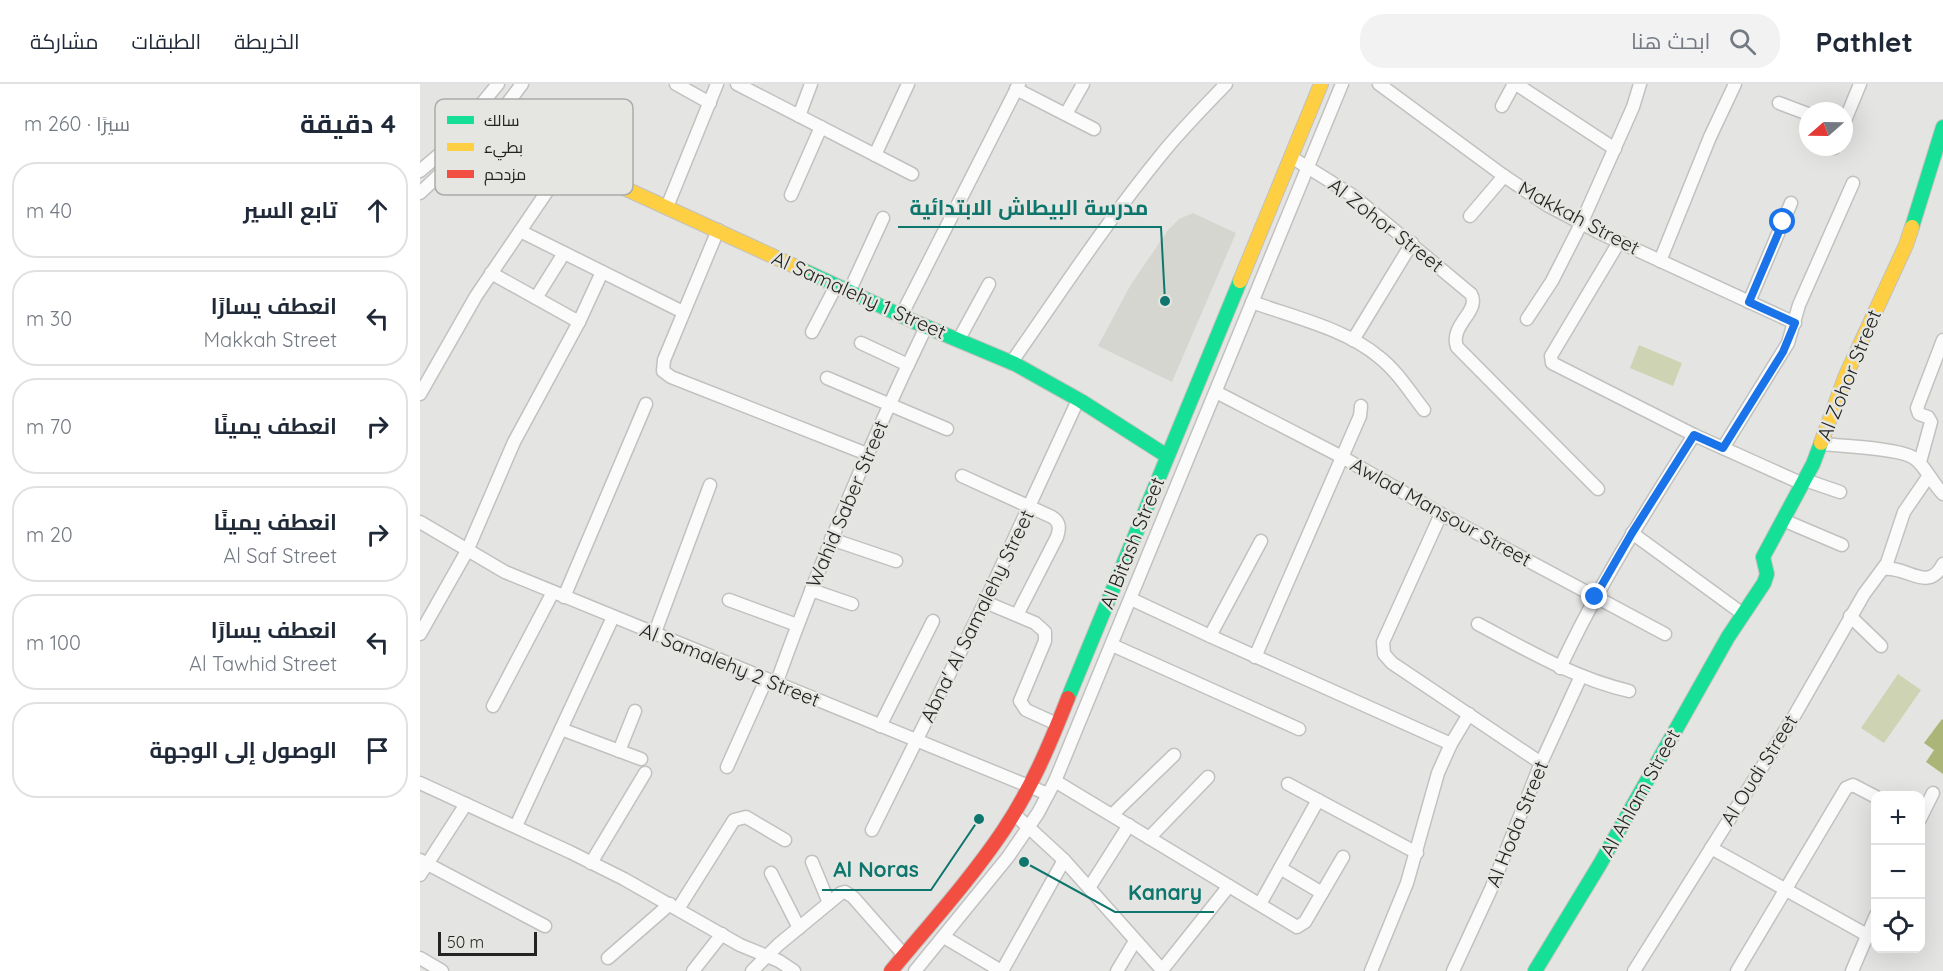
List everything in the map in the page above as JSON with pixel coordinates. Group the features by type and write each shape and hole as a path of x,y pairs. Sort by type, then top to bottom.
{"street":[{"path":"486,99 498,84"},
{"path":"510,99 522,84"},
{"path":"676,84 710,103"},
{"path":"667,207 717,84"},
{"path":"737,84 912,174"},
{"path":"799,116 811,84"},
{"path":"876,155 908,84"},
{"path":"1066,114 1083,84"},
{"path":"1011,363 1080,263 1148,171 1226,84"},
{"name":"Al Bitash Street","path":"891,971 981,860 1014,814 1030,786 1321,84"},
{"name":"Al Bitash Street","path":"915,971 1003,864 1029,827 1055,781 1342,84"},
{"name":"Makkah Street","path":"1379,84 1547,205 1581,224 1795,323"},
{"path":"1502,106 1515,84 1615,149"},
{"path":"1527,319 1552,281 1581,224 1633,107 1640,84"},
{"path":"1660,261 1714,128 1735,84"},
{"path":"1853,102 1860,84"},
{"path":"901,316 1018,86 1094,129"},
{"path":"1779,103 1799,111"},
{"path":"791,195 821,127"},
{"name":"Al Zohor Street","path":"1743,614 1764,583 1767,574 1763,556 1804,482 1821,444 1846,375 1905,245 1943,127"},
{"name":"Al Zohor Street","path":"1291,157 1352,195 1473,296 1473,304 1455,336 1460,352 1598,489"},
{"path":"420,171 435,158"},
{"path":"1470,216 1504,176"},
{"path":"420,193 435,178"},
{"path":"1723,448 1783,352 1795,323 1799,305 1853,183"},
{"name":"Al Samalehy 1 Street","path":"633,192 901,316 1011,363 1078,400 1167,456"},
{"path":"420,394 452,334 545,195"},
{"path":"1749,302 1791,203"},
{"path":"812,332 842,289 883,218"},
{"path":"717,230 663,363 663,371 668,376 867,454"},
{"path":"520,231 683,312"},
{"path":"1619,242 1550,359 1553,365 1723,448 1804,482 1840,492"},
{"path":"1353,340 1412,243"},
{"path":"536,298 564,253"},
{"path":"420,633 467,551 514,442 579,322 602,272"},
{"path":"491,273 579,322"},
{"path":"959,339 989,284"},
{"path":"1252,302 1353,340 1381,358 1424,410"},
{"name":"Wahid Saber Street","path":"727,767 797,626 867,454 926,327"},
{"path":"1943,340 1917,408 1920,415 1943,422"},
{"path":"861,343 908,365"},
{"path":"826,378 947,429"},
{"name":"Awlad Mansour Street","path":"1216,392 1342,457 1441,514 1665,634"},
{"name":"Abna' Al Samalehy Street","path":"872,830 985,602 1078,400"},
{"path":"493,706 559,595 646,404"},
{"path":"1255,657 1361,413 1361,406"},
{"path":"1920,462 1931,424 1929,418"},
{"path":"1560,668 1595,597 1632,533 1694,435"},
{"path":"1821,444 1906,454 1920,462 1928,477 1943,494"},
{"path":"962,476 1030,506 1055,519 1059,524 1059,530 1017,615"},
{"name":"Al Oudi Street","path":"1634,971 1792,717 1850,616 1883,569 1890,557 1904,512 1928,477"},
{"path":"654,634 710,485"},
{"path":"1441,514 1383,642 1384,654 1392,663 1541,764"},
{"path":"1783,520 1842,545"},
{"name":"Al Samalehy 2 Street","path":"420,522 505,572 1047,794"},
{"path":"1632,533 1743,614"},
{"path":"831,539 896,561"},
{"path":"1210,636 1261,541"},
{"path":"1883,569 1894,569 1928,579 1936,576 1943,564"},
{"path":"1119,575 1137,584"},
{"path":"811,590 852,604"},
{"path":"1131,598 1255,657 1451,744"},
{"path":"729,600 797,626"},
{"path":"985,602 1039,625 1045,632 1044,645 1020,697 1021,704 1026,710 1057,724"},
{"name":"Al Ahlam Street","path":"1535,971 1600,864 1743,614"},
{"path":"1850,616 1881,646"},
{"path":"516,826 613,617"},
{"path":"880,726 933,621"},
{"path":"1478,624 1560,668 1629,691"},
{"path":"1112,645 1299,729"},
{"name":"Al Hoda Street","path":"1453,971 1505,856 1541,764 1581,676"},
{"path":"619,751 635,711"},
{"path":"1371,971 1416,853 1438,773 1451,744 1469,714"},
{"path":"561,729 641,759"},
{"path":"1112,815 1174,755"},
{"path":"591,862 645,774"},
{"path":"1149,838 1208,777"},
{"path":"1055,781 1292,925 1304,924 1343,857"},
{"path":"420,783 591,862 674,906 740,945 767,955 794,971"},
{"path":"1288,784 1416,853"},
{"path":"1737,971 1846,788 1849,785 1856,786 1871,795"},
{"path":"1925,809 1933,793"},
{"path":"1260,904 1318,800"},
{"path":"466,804 422,866 545,926"},
{"path":"1014,814 1064,860 1162,971 1229,886"},
{"path":"608,958 674,906 734,820 746,817 784,840"},
{"path":"1089,888 1129,825"},
{"path":"1711,848 1867,935"},
{"path":"944,937 1002,971 1064,860"},
{"path":"812,862 829,903"},
{"path":"1280,868 1322,893"},
{"path":"771,873 799,928"},
{"path":"752,971 767,955 841,893 849,894 904,955"},
{"path":"1852,971 1871,925"},
{"path":"693,971 722,934"},
{"path":"1117,971 1135,941"},
{"path":"420,958 442,971"}],"shaded area":[{"path":"1193,213 1236,233 1172,382 1098,346 1130,286 1168,230 1179,219"},
{"path":"1639,345 1682,363 1673,386 1630,368"},
{"path":"1898,674 1921,690 1884,743 1861,728"},
{"path":"1942,719 1943,774 1926,762 1934,750 1924,743"}],"traffic: fast":[{"path":"1912,227 1943,127"},
{"path":"803,270 915,322 1015,364 1081,401 1167,456"},
{"path":"1068,698 1240,281"},
{"path":"1535,971 1600,864 1728,637 1764,583 1767,574 1763,557 1813,464 1821,443"}],"traffic: slow":[{"path":"1240,281 1321,84"},
{"path":"633,192 803,270"},
{"path":"1821,443 1846,375 1906,245 1912,227"}],"traffic: jam":[{"path":"891,971 963,885 1003,831 1039,766 1068,698"}],"place":[{"name":"مدرسة البيطاش الابتدائية","path":"1165,301"},
{"name":"Al Noras","path":"979,819"},
{"name":"Kanary","path":"1024,862"}],"route":[{"path":"1595,597 1611,567 1694,435 1723,448 1788,343 1795,323 1749,302 1783,222"}]}
